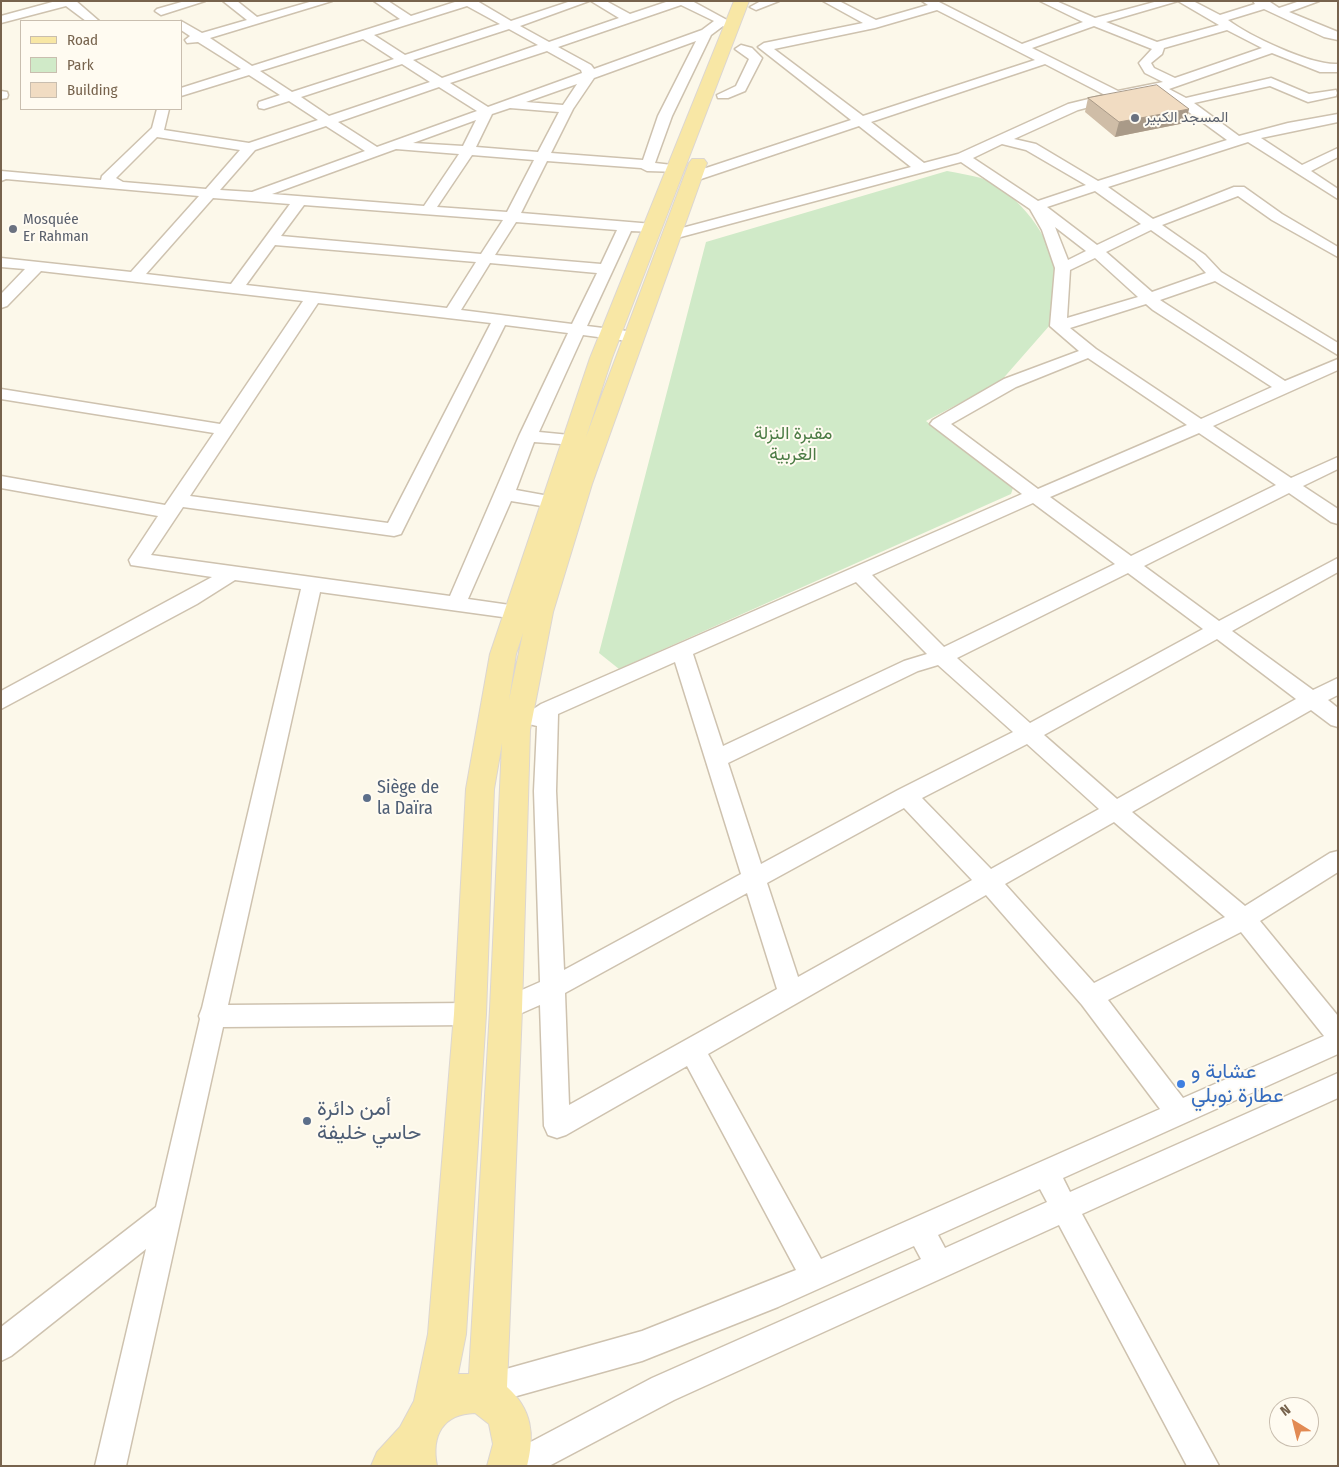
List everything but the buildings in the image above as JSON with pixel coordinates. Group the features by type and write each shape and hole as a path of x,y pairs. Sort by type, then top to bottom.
{"main road":[{"path":"685,173 723,96 748,23"},
{"path":"414,1445 448,1334 470,1014 480,789 503,654 574,440 623,335 685,173 748,23"},
{"path":"484,1392 506,1009 516,730 540,612 580,484 623,335"},
{"path":"414,1445 452,1395 484,1392 507,1415 512,1428 514,1443 507,1466"}],"street":[{"path":"1,20 68,1 92,20"},
{"path":"174,20 161,12 199,1"},
{"path":"229,1 255,22"},
{"path":"182,43 326,1"},
{"path":"380,1 409,20"},
{"path":"264,105 583,1"},
{"path":"597,1 630,19"},
{"path":"154,133 250,147 444,83 681,1 748,23 863,121 922,168"},
{"path":"829,1 875,24"},
{"path":"1046,1 1156,46 1224,22 1263,3 1278,12 1328,34 1338,36"},
{"path":"1021,48 1094,22 1172,1"},
{"path":"1189,3 1207,1"},
{"path":"1278,12 1313,1"},
{"path":"182,92 470,2 507,25 587,68 589,74"},
{"path":"1189,3 1272,49 1324,69 1338,68"},
{"path":"251,196 395,146 589,74 706,34 748,23 875,24 933,4 1117,96"},
{"path":"182,26 376,152"},
{"path":"364,34 487,112"},
{"path":"706,34 665,116 647,167 685,173 863,121 1046,60"},
{"path":"1156,46 1159,49 1157,53 1148,58 1145,64 1149,70 1174,83"},
{"path":"1,177 3,175 626,226 662,232 963,157 1073,107 1159,88 1272,49"},
{"path":"451,313 512,217 566,109 589,74"},
{"path":"1184,102 1271,82 1308,98 1330,94"},
{"path":"1159,88 1243,139 1301,171 1338,195"},
{"path":"508,104 566,109"},
{"path":"120,186 108,179 158,129 163,110"},
{"path":"428,210 467,152 487,112"},
{"path":"1036,206 1243,139 1288,127 1335,121"},
{"path":"516,730 548,710 1034,496 1055,490 1284,388 1336,349 1216,275 1200,258 1098,187 1031,147 1002,140"},
{"path":"395,146 648,164"},
{"path":"136,276 250,147"},
{"path":"1301,171 1338,152"},
{"path":"963,157 1036,206 1098,253 1159,307 1284,388"},
{"path":"1063,268 1098,253 1152,224 1239,190 1277,217 1338,253"},
{"path":"236,288 300,200"},
{"path":"1036,206 1049,230 1063,268 1058,326"},
{"path":"456,604 505,494 528,436 626,226"},
{"path":"271,240 484,260 606,269"},
{"path":"1,262 136,276 623,335"},
{"path":"1,303 38,265"},
{"path":"1058,326 1150,298 1216,275"},
{"path":"313,298 138,560 517,612"},
{"path":"1,482 174,506 394,530 500,320"},
{"path":"1058,326 1090,352 1338,518"},
{"path":"1090,352 1010,383 939,424 1338,719"},
{"path":"1,394 225,430"},
{"path":"528,436 574,440"},
{"path":"716,759 912,666 942,657 1127,564 1338,462"},
{"path":"505,494 554,502"},
{"path":"506,1009 552,988 906,796 1030,733 1216,628 1338,564"},
{"path":"1,701 190,599 232,573"},
{"path":"859,574 942,657 1116,811 1244,919 1338,1035"},
{"path":"110,1466 211,1016 312,584"},
{"path":"682,652 791,994"},
{"path":"548,710 545,791 557,1126 1338,686"},
{"path":"480,789 545,791"},
{"path":"906,796 989,882 1091,996 1178,1112"},
{"path":"1091,996 1244,919 1338,860"},
{"path":"211,1016 470,1014"},
{"path":"484,1392 642,1346 728,1314 921,1230 1178,1112 1338,1042"},
{"path":"692,1050 815,1276"},
{"path":"517,1466 663,1389 1338,1085"},
{"path":"1046,1174 1204,1466"},
{"path":"1,1346 167,1215"},
{"path":"921,1230 939,1266"}],"green space":[{"name":"مقبرة النزلة الغربية","path":"947,171 981,178 993,184 1016,201 1044,237 1054,263 1057,283 1057,317 1000,382 926,421 1013,488 1011,494 619,669 599,653 706,242"}],"place":[{"name":"المسجد الكبير","path":"1135,118"},
{"name":"Mosquée Er Rahman","path":"13,229"},
{"name":"Siège de la Daïra","path":"367,798"},
{"name":"عشابة و عطارة نوبلي","path":"1181,1084"},
{"name":"أمن دائرة حاسي خليفة","path":"307,1121"}]}
